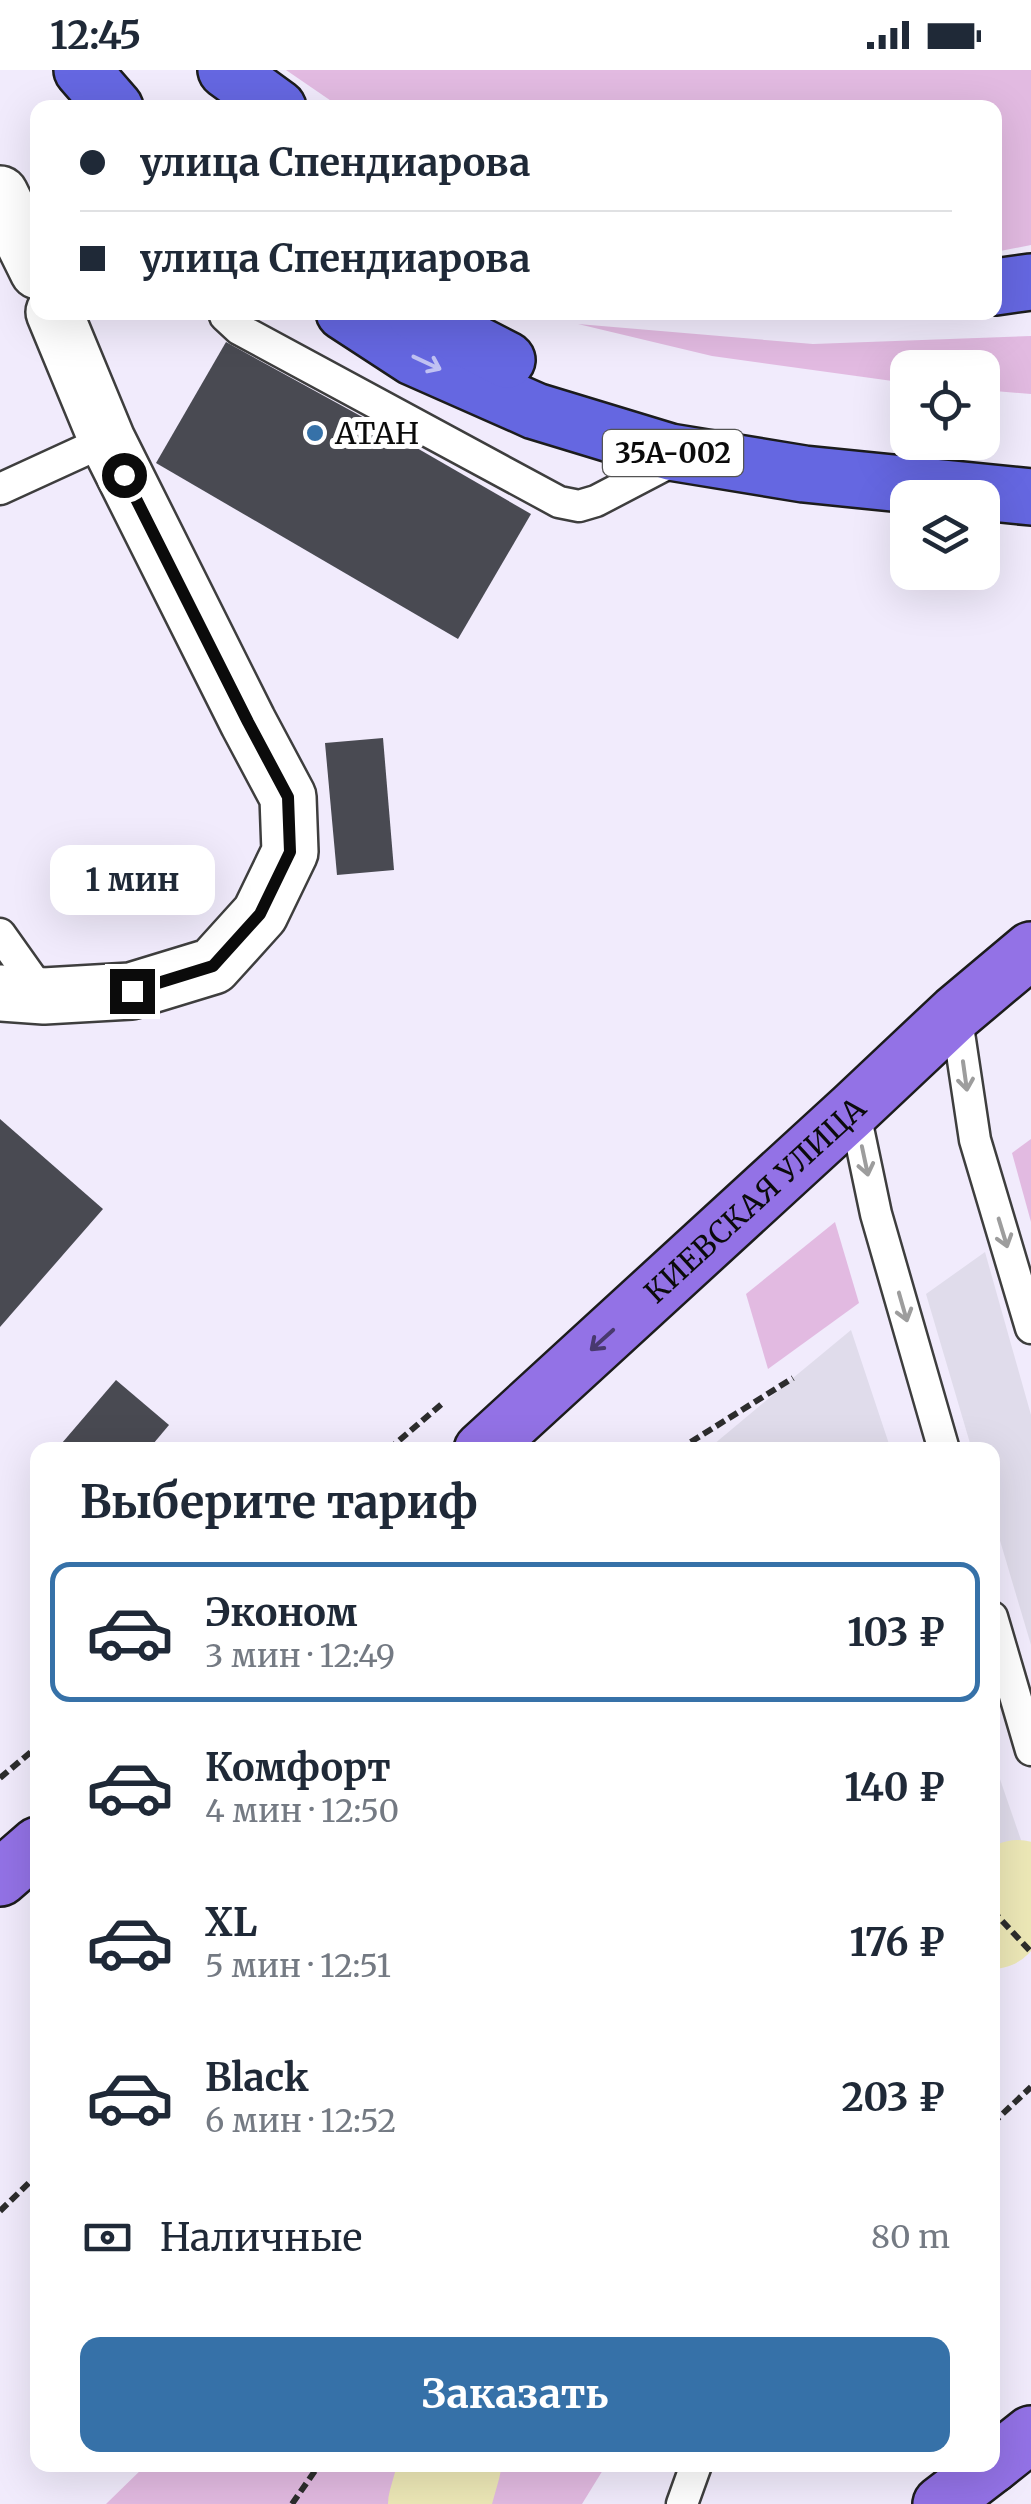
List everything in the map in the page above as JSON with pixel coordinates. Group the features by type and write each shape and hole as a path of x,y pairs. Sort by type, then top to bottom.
{"highway":[{"path":"82,70 108,100"},
{"path":"126,70 150,100"},
{"path":"1002,285 1031,282"},
{"name":"35А-002","path":"356,320 413,357 535,411 670,452 804,474 1031,498"},
{"name":"35А-002","path":"430,320 547,380 700,426 833,448 1031,464"}],"main road":[{"name":"КИЕВСКАЯ УЛИЦА","path":"491,1442 956,1013 1031,950"},
{"path":"0,1878 30,1853"},
{"path":"1000,2459 1031,2434"},
{"path":"941,2504 983,2472"}],"street":[{"path":"0,194 30,254"},
{"path":"22,994 132,991 213,966 260,914 290,852 288,797 107,440 57,320"}],"lane":[{"path":"229,320 239,330 559,502 580,506 596,502 684,455"},
{"path":"0,489 107,440"},
{"path":"0,934 22,994"},
{"path":"956,1013 974,1140 1031,1328"},
{"path":"854,1109 876,1214 942,1442"},
{"path":"1000,1644 1031,1750"},
{"path":"682,2504 693,2472"}],"path":[{"path":"691,1442 793,1378"},
{"path":"0,1778 30,1753"},
{"path":"1000,1919 1031,1952"},
{"path":"1000,2116 1031,2086"},
{"path":"0,2211 30,2182"},
{"path":"292,2504 315,2472"}],"shaded area":[{"path":"286,70 1031,70 1031,245 1002,251 1002,100 330,100"},
{"path":"578,324 813,344 1031,336 1031,394 1000,391 1000,350 890,350 890,381 712,356"},
{"path":"1031,1139 1031,1222 1012,1153"},
{"path":"835,1222 859,1303 768,1369 746,1294"},
{"path":"985,1252 1031,1415 1031,1645 1000,1541 1000,1442 970,1442 926,1294"},
{"path":"851,1330 888,1442 717,1442"},
{"path":"1000,1779 1022,1843 1000,1861"},
{"path":"139,2472 602,2472 582,2504 106,2504"}],"building":[{"path":"226,342 531,514 458,639 156,463"},
{"path":"383,738 394,870 337,875 325,743"},
{"path":"0,1119 103,1209 0,1327"},
{"path":"116,1380 169,1425 155,1442 63,1442"}],"waterway":[{"path":"1000,1910 1018,1891"},
{"path":"439,2504 448,2472"}],"place":[{"name":"АТАН","path":"315,433"}],"route":[{"path":"124,475 288,797 290,852 260,914 213,966 132,991"}]}
